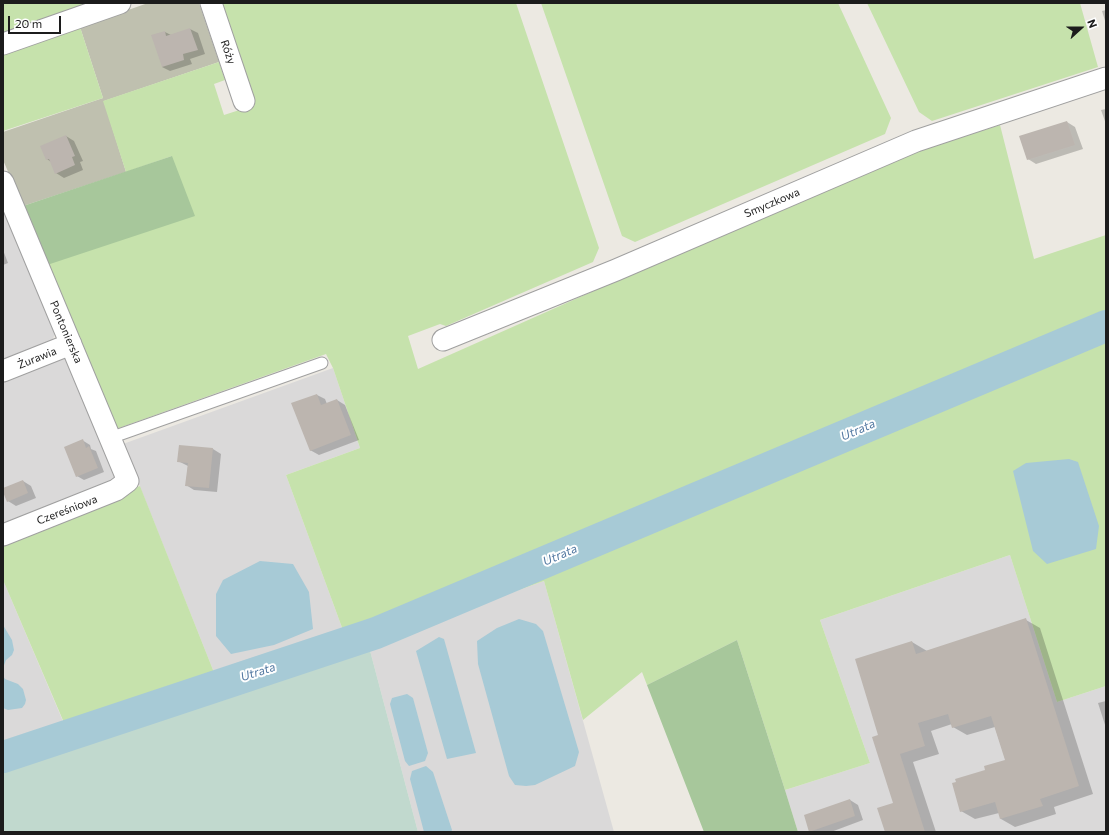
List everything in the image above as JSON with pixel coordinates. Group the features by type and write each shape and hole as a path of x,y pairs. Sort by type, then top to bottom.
{"street":[{"path":"3,44 120,3"},
{"name":"Róży","path":"211,3 244,101"},
{"name":"Smyczkowa","path":"443,340 616,270 916,141 1106,78"},
{"name":"Pontonierska","path":"3,182 128,481"},
{"name":"Żurawia","path":"3,371 71,344"},
{"name":"Czereśniowa","path":"3,535 116,490 128,481"}],"lane":[{"path":"110,438 322,363"}],"shaded area":[{"path":"148,3 199,3 219,62 104,101 126,172 23,206 3,160 3,132 103,98 80,27"},
{"path":"3,206 56,330 52,342 3,361"},
{"path":"58,357 68,359 118,479 3,525 3,379"},
{"path":"333,368 360,448 286,475 344,633 215,675 123,444"},
{"path":"1010,555 1057,702 1106,686 1106,832 798,832 785,790 870,763 820,620"},
{"path":"3,580 65,726 3,746"},
{"path":"544,581 614,832 418,832 368,643"},
{"path":"368,643 418,832 3,832 3,765 76,742"}],"green space":[{"path":"3,3 87,3 3,33"},
{"path":"222,3 516,3 599,248 593,262 446,326 440,324 408,336 418,369 850,177 925,149 1000,125 1034,259 1106,235 1106,686 1057,702 1010,555 820,620 870,763 785,790 737,640 647,685 642,672 583,720 544,581 368,643 76,742 3,765 3,746 65,725 3,580 3,539 140,486 215,675 344,633 286,475 360,448 333,368 326,354 116,429 47,265 172,156 126,172 103,101 219,62 225,80 214,84 224,115 255,105"},
{"path":"541,3 838,3 891,118 885,134 635,242 622,236"},
{"path":"867,3 1080,3 1098,67 932,121 919,112"},
{"path":"80,27 103,98 3,131 3,54"},
{"path":"172,156 195,216 47,265 23,206"},
{"path":"737,640 798,832 704,832 647,685"}],"water":[{"path":"1069,459 1078,462 1099,526 1096,549 1047,564 1033,551 1013,471 1026,463"},
{"path":"260,561 293,564 309,592 313,629 274,645 231,654 216,636 216,594 223,580"},
{"path":"519,619 536,624 543,631 579,752 575,766 535,785 526,786 515,785 509,776 478,664 477,641 497,628"},
{"path":"3,625 12,640 14,650 12,655 6,660 3,668"},
{"path":"439,637 444,639 476,753 447,759 416,651"},
{"path":"3,676 5,679 18,684 23,689 26,700 22,708 8,710 3,708"},
{"path":"407,694 413,698 428,753 425,761 409,766 405,761 390,704 392,698"},
{"path":"426,766 433,772 452,830 451,832 424,832 410,779 412,771"}],"building":[{"path":"190,28 198,50 183,54 184,60 162,67 151,35 165,31 166,36"},
{"path":"1067,121 1075,145 1027,160 1019,136"},
{"path":"66,135 75,156 72,157 75,165 55,174 49,159 46,160 40,146"},
{"path":"317,394 321,405 337,399 351,435 310,451 291,403"},
{"path":"83,439 86,448 89,446 98,468 76,477 64,447"},
{"path":"179,445 213,448 209,488 185,486 188,463 177,462"},
{"path":"23,480 28,493 7,502 3,488"},
{"path":"1026,618 1079,786 1040,799 1043,806 1000,819 995,802 960,812 952,783 956,782 955,779 985,770 984,766 1005,760 991,716 952,728 948,714 918,723 925,746 900,754 925,832 885,832 877,808 893,803 872,737 878,735 855,659 912,641 916,654"},
{"path":"850,799 855,816 809,832 804,815"}],"waterway":[{"name":"Utrata","path":"3,757 376,633 1106,326"}]}
